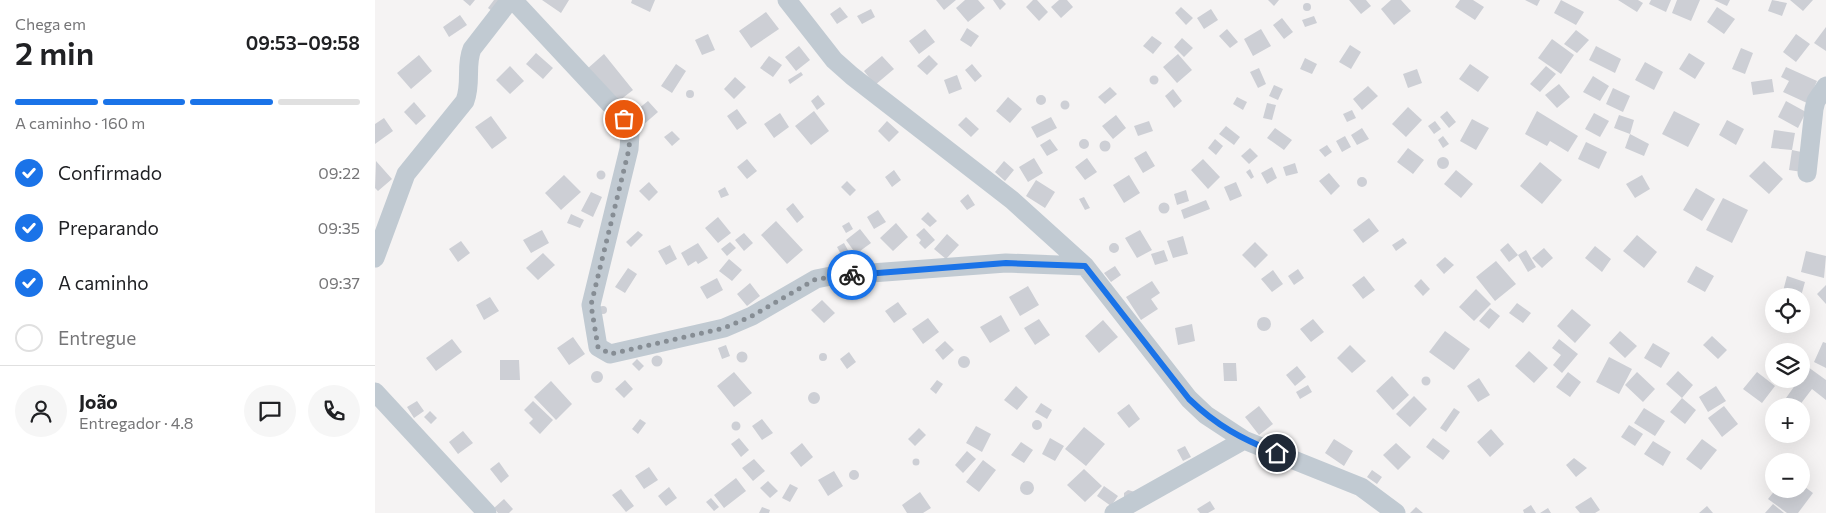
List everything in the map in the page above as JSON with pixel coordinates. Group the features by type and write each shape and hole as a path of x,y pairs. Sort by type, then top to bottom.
{"street":[{"path":"375,258 406,174 465,101 469,90 469,58 472,49 510,0"},
{"path":"513,0 624,119 630,134 629,149 591,305 598,347 610,354 724,328 752,316 816,279 831,276 1006,263 1085,266"},
{"path":"787,0 835,60 852,76 1012,200 1085,266 1189,399 1206,415 1244,440 1361,487 1396,513"},
{"path":"1807,173 1814,109 1816,101 1826,86"},
{"path":"375,392 487,513"},
{"path":"1114,513 1244,440"}],"building":[{"path":"463,0 475,0 470,6"},
{"path":"494,0 507,0 496,14 488,8"},
{"path":"542,0 569,0 561,13"},
{"path":"632,0 655,0 650,12 631,3"},
{"path":"936,0 956,0 944,10"},
{"path":"965,0 978,0 985,8 968,22 956,8"},
{"path":"993,0 1002,0 1006,4 1000,10"},
{"path":"1033,0 1037,0 1048,12 1039,21 1026,7"},
{"path":"1059,0 1067,0 1073,7 1061,18 1051,7"},
{"path":"1268,0 1279,0 1274,6"},
{"path":"1349,0 1366,0 1371,6 1361,14"},
{"path":"1391,0 1401,0 1411,11 1394,25 1381,9"},
{"path":"1460,0 1473,0 1484,7 1475,20 1455,7"},
{"path":"1525,0 1540,0 1537,6"},
{"path":"1561,0 1584,12 1576,25 1554,13"},
{"path":"1618,0 1638,0 1643,3 1637,12"},
{"path":"1651,0 1671,0 1666,12 1649,4"},
{"path":"1677,0 1700,0 1691,21 1672,13"},
{"path":"1714,0 1730,0 1727,6"},
{"path":"1772,0 1787,3 1782,16 1768,11"},
{"path":"1790,0 1813,0 1803,11"},
{"path":"1307,3 1311,7 1307,11 1303,7"},
{"path":"840,7 848,17 837,24 830,14"},
{"path":"1181,7 1193,18 1186,25 1175,13"},
{"path":"1717,7 1735,19 1724,34 1707,22"},
{"path":"871,9 875,17 862,24 857,16"},
{"path":"1211,9 1218,20 1204,29 1197,18"},
{"path":"766,12 779,29 751,48 739,31"},
{"path":"460,15 467,25 449,37 443,27"},
{"path":"1314,16 1317,23 1305,27 1302,20"},
{"path":"1282,18 1293,32 1284,39 1273,25"},
{"path":"1826,27 1826,51 1814,43"},
{"path":"967,28 979,36 971,47 960,40"},
{"path":"925,29 935,42 919,54 909,41"},
{"path":"1227,29 1238,42 1230,48 1219,36"},
{"path":"1261,29 1271,46 1253,56 1244,39"},
{"path":"1576,30 1589,40 1577,53 1564,44"},
{"path":"708,34 715,50 702,55 695,40"},
{"path":"1796,34 1810,44 1796,62 1783,52"},
{"path":"1152,36 1162,43 1153,54 1143,46"},
{"path":"1182,38 1193,48 1184,57 1174,47"},
{"path":"1552,39 1574,55 1561,74 1538,58"},
{"path":"1350,45 1361,52 1351,69 1339,62"},
{"path":"799,46 810,60 796,71 785,57"},
{"path":"1596,46 1621,59 1615,73 1589,60"},
{"path":"1741,48 1753,53 1745,74 1732,69"},
{"path":"536,53 553,68 543,79 526,64"},
{"path":"1689,53 1705,63 1695,79 1679,69"},
{"path":"604,54 633,90 615,104 587,69"},
{"path":"1178,54 1192,70 1177,83 1163,67"},
{"path":"419,55 432,71 411,89 397,73"},
{"path":"929,55 938,64 927,75 917,66"},
{"path":"769,56 782,65 773,77 760,68"},
{"path":"882,56 894,69 875,85 864,71"},
{"path":"1305,58 1317,64 1312,74 1300,69"},
{"path":"1645,62 1663,72 1654,90 1635,80"},
{"path":"676,64 686,71 672,93 661,86"},
{"path":"972,64 982,76 975,82 965,70"},
{"path":"1470,64 1489,77 1478,92 1459,79"},
{"path":"510,66 524,81 510,94 496,80"},
{"path":"1546,66 1556,74 1540,92 1530,84"},
{"path":"1786,67 1817,81 1807,103 1783,92 1789,81 1781,77"},
{"path":"1259,68 1266,84 1258,88 1250,72"},
{"path":"1417,69 1422,83 1408,88 1403,74"},
{"path":"801,72 803,75 790,84 788,80"},
{"path":"957,75 962,89 949,94 944,80"},
{"path":"1154,75 1159,80 1154,85 1149,80"},
{"path":"1593,76 1609,86 1600,101 1583,92"},
{"path":"735,77 746,87 734,99 724,89"},
{"path":"1772,79 1774,92 1753,95 1751,82"},
{"path":"1559,84 1570,97 1557,108 1545,95"},
{"path":"1274,85 1283,89 1278,100 1269,96"},
{"path":"1368,86 1378,96 1362,110 1353,99"},
{"path":"1110,87 1117,94 1105,104 1098,97"},
{"path":"1613,88 1630,96 1623,112 1606,104"},
{"path":"1173,89 1182,101 1174,108 1165,96"},
{"path":"690,90 694,94 690,98 686,94"},
{"path":"818,95 825,104 817,110 811,101"},
{"path":"1039,95 1043,95 1046,100 1045,104 1039,105 1036,102 1036,98"},
{"path":"1008,97 1022,109 1010,123 996,111"},
{"path":"1237,97 1247,102 1243,110 1233,104"},
{"path":"648,101 658,112 643,125 633,113"},
{"path":"1065,101 1069,105 1065,109 1061,105"},
{"path":"1786,101 1806,112 1798,128 1778,117"},
{"path":"414,102 426,116 416,125 404,112"},
{"path":"1267,103 1276,105 1272,120 1263,118"},
{"path":"1408,107 1422,120 1406,137 1392,124"},
{"path":"737,109 747,123 737,130 727,116"},
{"path":"1352,110 1356,118 1347,122 1343,114"},
{"path":"814,111 829,131 811,145 795,126"},
{"path":"1447,111 1456,122 1449,128 1440,117"},
{"path":"1537,111 1578,136 1568,152 1550,141 1547,146 1525,134"},
{"path":"1674,111 1700,124 1688,147 1662,134"},
{"path":"780,113 789,127 774,138 764,124"},
{"path":"1594,113 1609,121 1600,137 1585,129"},
{"path":"1116,115 1126,128 1113,139 1102,126"},
{"path":"1619,115 1634,120 1630,134 1614,128"},
{"path":"491,116 507,138 492,149 475,127"},
{"path":"966,117 979,129 971,137 958,125"},
{"path":"1051,117 1057,128 1037,138 1031,127"},
{"path":"384,118 393,131 375,144 375,124"},
{"path":"1472,119 1489,128 1476,150 1460,141"},
{"path":"1727,120 1744,129 1736,145 1719,135"},
{"path":"887,121 899,132 889,142 878,131"},
{"path":"1149,121 1153,131 1138,136 1134,126"},
{"path":"1435,121 1441,129 1434,134 1428,126"},
{"path":"1226,126 1240,137 1234,145 1219,134"},
{"path":"1275,128 1292,140 1284,150 1267,138"},
{"path":"1362,128 1369,139 1357,145 1351,135"},
{"path":"1774,130 1795,133 1792,150 1771,148"},
{"path":"672,131 680,139 672,146 664,137"},
{"path":"1630,134 1649,144 1644,156 1625,148"},
{"path":"1345,136 1351,147 1342,152 1336,141"},
{"path":"1443,136 1449,144 1443,148 1438,140"},
{"path":"1050,139 1058,150 1047,156 1040,145"},
{"path":"1082,139 1086,139 1089,144 1088,148 1082,149 1079,146 1079,142"},
{"path":"1215,139 1223,146 1216,155 1208,148"},
{"path":"1103,141 1107,141 1110,146 1109,150 1103,151 1100,148 1100,144"},
{"path":"1586,142 1607,152 1599,169 1578,159"},
{"path":"1327,145 1332,152 1325,157 1319,150"},
{"path":"1250,148 1258,156 1249,164 1241,156"},
{"path":"1408,148 1424,160 1413,174 1397,162"},
{"path":"1792,150 1806,153 1802,172 1789,170"},
{"path":"1146,151 1155,166 1143,173 1134,158"},
{"path":"1443,157 1449,163 1443,169 1437,163"},
{"path":"1034,158 1043,173 1028,182 1019,167"},
{"path":"1087,158 1097,172 1085,180 1075,167"},
{"path":"747,159 757,171 747,179 737,167"},
{"path":"1203,159 1220,177 1208,189 1191,170"},
{"path":"376,161 392,179 378,191 375,188"},
{"path":"1004,161 1014,170 1005,181 995,172"},
{"path":"1764,161 1783,179 1769,194 1749,176"},
{"path":"1540,162 1562,180 1542,204 1520,186"},
{"path":"1295,163 1298,173 1286,176 1283,167"},
{"path":"1272,167 1277,178 1267,184 1261,173"},
{"path":"1250,169 1254,177 1251,179 1246,172"},
{"path":"601,170 606,175 601,180 596,175"},
{"path":"894,170 901,180 892,187 885,177"},
{"path":"1456,170 1473,184 1461,198 1444,184"},
{"path":"1329,173 1340,186 1331,195 1319,181"},
{"path":"564,175 581,192 561,210 545,193"},
{"path":"1129,175 1140,193 1124,203 1113,185"},
{"path":"1642,175 1650,189 1635,198 1626,184"},
{"path":"1362,177 1367,182 1362,187 1357,182"},
{"path":"1036,180 1055,192 1045,208 1026,196"},
{"path":"847,181 856,190 850,196 841,187"},
{"path":"649,182 658,192 649,201 639,191"},
{"path":"1236,182 1242,196 1230,201 1224,187"},
{"path":"725,187 729,195 721,198 718,191"},
{"path":"1696,188 1715,199 1702,221 1683,210"},
{"path":"1186,190 1189,201 1177,205 1174,194"},
{"path":"591,192 602,197 593,217 581,211"},
{"path":"968,194 975,205 967,210 960,201"},
{"path":"1084,197 1090,208 1085,210 1079,199"},
{"path":"1723,198 1748,210 1732,243 1706,230"},
{"path":"1206,200 1210,209 1184,219 1181,210"},
{"path":"793,203 804,217 797,223 786,209"},
{"path":"1162,203 1166,203 1169,208 1168,212 1162,213 1159,210 1159,206"},
{"path":"878,210 886,222 874,229 867,217"},
{"path":"928,212 937,221 930,227 921,219"},
{"path":"571,214 584,220 580,228 567,223"},
{"path":"718,217 731,233 718,243 705,228"},
{"path":"1369,218 1379,231 1363,243 1353,230"},
{"path":"776,221 803,250 787,264 761,235"},
{"path":"849,222 853,229 846,233 842,226"},
{"path":"896,223 908,237 893,251 880,238"},
{"path":"924,228 935,240 925,249 919,243 921,240 916,235"},
{"path":"860,229 871,243 856,254 846,240"},
{"path":"542,230 549,243 531,253 523,240"},
{"path":"1140,230 1152,250 1137,258 1125,238"},
{"path":"638,231 643,235 631,247 626,242"},
{"path":"744,233 753,243 744,251 735,240"},
{"path":"947,234 959,245 946,259 934,249"},
{"path":"1637,235 1657,252 1644,268 1623,251"},
{"path":"1183,236 1188,254 1173,258 1167,241"},
{"path":"1403,238 1407,243 1396,251 1392,245"},
{"path":"461,241 470,253 458,262 449,249"},
{"path":"730,242 736,248 727,256 721,249"},
{"path":"1255,242 1268,255 1255,268 1242,255"},
{"path":"698,243 708,258 698,264 696,261 688,266 681,253"},
{"path":"844,243 850,254 843,258 837,247"},
{"path":"1114,243 1119,248 1114,253 1109,248"},
{"path":"1508,243 1518,255 1509,262 1500,250"},
{"path":"670,245 677,259 666,265 658,251"},
{"path":"1595,246 1611,259 1602,272 1585,258"},
{"path":"1544,248 1553,258 1542,268 1532,258"},
{"path":"1164,250 1168,261 1155,265 1151,254"},
{"path":"1526,250 1536,267 1528,272 1518,255"},
{"path":"1806,251 1826,256 1824,278 1801,272"},
{"path":"543,253 555,265 538,280 526,268"},
{"path":"1445,257 1454,265 1444,274 1436,265"},
{"path":"729,259 742,270 732,281 719,271"},
{"path":"1496,261 1516,284 1495,301 1476,277"},
{"path":"1115,266 1121,275 1111,282 1104,273"},
{"path":"1696,266 1714,276 1705,292 1687,282"},
{"path":"628,268 637,274 625,293 615,287"},
{"path":"1298,269 1304,278 1294,285 1288,276"},
{"path":"1273,270 1283,284 1272,292 1261,279"},
{"path":"1364,276 1375,290 1363,299 1352,285"},
{"path":"1787,276 1805,282 1803,288 1784,288"},
{"path":"717,278 723,290 707,299 700,287"},
{"path":"1421,279 1430,289 1423,296 1414,286"},
{"path":"1152,281 1160,293 1151,299 1158,309 1141,320 1126,297"},
{"path":"750,283 760,296 747,306 737,294"},
{"path":"1826,285 1826,304 1817,294"},
{"path":"1028,286 1039,305 1020,316 1009,297"},
{"path":"1476,289 1491,304 1474,321 1459,307"},
{"path":"490,297 499,311 484,320 476,305"},
{"path":"822,300 835,313 824,323 811,310"},
{"path":"898,302 907,314 894,323 885,311"},
{"path":"1517,303 1531,313 1523,323 1509,313"},
{"path":"603,306 607,310 603,314 599,310"},
{"path":"1490,308 1500,316 1489,329 1479,321"},
{"path":"1572,309 1591,325 1575,343 1557,326"},
{"path":"1001,315 1010,331 990,343 980,327"},
{"path":"1261,317 1267,317 1271,324 1267,331 1261,331 1257,327 1257,321"},
{"path":"928,318 939,332 923,344 912,329"},
{"path":"1039,319 1050,335 1035,345 1024,328"},
{"path":"1313,319 1324,332 1311,342 1300,329"},
{"path":"1103,320 1118,337 1099,353 1085,336"},
{"path":"1192,324 1195,341 1178,345 1175,328"},
{"path":"1445,331 1470,349 1454,370 1429,352"},
{"path":"1620,331 1637,346 1625,358 1609,343"},
{"path":"1712,336 1727,350 1718,359 1703,345"},
{"path":"573,337 585,354 569,365 557,348"},
{"path":"452,339 462,352 436,371 426,358"},
{"path":"1559,339 1578,354 1562,373 1553,365 1561,355 1552,348"},
{"path":"945,341 954,350 943,360 935,350"},
{"path":"1823,342 1826,343 1826,368 1814,362"},
{"path":"1653,343 1670,353 1661,368 1644,358"},
{"path":"726,345 730,356 722,359 718,348"},
{"path":"1350,345 1366,361 1352,373 1337,358"},
{"path":"1529,351 1548,368 1534,383 1515,366"},
{"path":"740,352 744,352 747,357 746,361 740,362 737,359 737,355"},
{"path":"849,352 856,362 847,369 840,359"},
{"path":"823,353 827,357 823,361 819,357"},
{"path":"657,355 663,361 657,367 651,361"},
{"path":"964,356 970,362 964,368 958,362"},
{"path":"1609,357 1632,369 1619,394 1596,382"},
{"path":"637,359 644,366 639,371 632,364"},
{"path":"500,360 519,360 520,380 500,380"},
{"path":"1223,363 1236,363 1237,381 1224,381"},
{"path":"1297,366 1306,377 1295,386 1286,375"},
{"path":"1810,368 1826,380 1826,400 1812,389 1805,398 1786,398 1793,388 1810,388"},
{"path":"595,371 599,371 603,377 599,383 595,383 591,379 591,375"},
{"path":"1678,371 1693,385 1682,398 1666,384"},
{"path":"734,372 752,393 734,407 717,386"},
{"path":"1568,372 1581,382 1570,397 1556,387"},
{"path":"1637,372 1655,389 1643,402 1625,385"},
{"path":"1757,372 1765,378 1765,388 1773,388 1762,403 1743,389"},
{"path":"1392,376 1409,395 1393,410 1376,391"},
{"path":"1426,377 1430,381 1426,385 1422,381"},
{"path":"1479,378 1490,395 1478,402 1467,386"},
{"path":"625,380 633,389 624,398 615,389"},
{"path":"937,380 943,384 936,394 930,389"},
{"path":"551,381 572,404 556,420 534,397"},
{"path":"1308,385 1312,392 1300,399 1296,392"},
{"path":"1016,386 1028,397 1017,410 1004,400"},
{"path":"1716,386 1726,401 1708,412 1699,397"},
{"path":"814,392 820,398 814,404 808,398"},
{"path":"1414,396 1427,409 1410,427 1396,414"},
{"path":"1682,398 1696,410 1685,424 1670,412"},
{"path":"417,401 424,411 414,418 407,407"},
{"path":"533,401 553,420 540,434 529,423 533,419 524,410"},
{"path":"1041,403 1052,410 1047,419 1035,412"},
{"path":"1129,404 1140,419 1129,428 1117,413"},
{"path":"1259,406 1273,424 1259,435 1245,417"},
{"path":"1724,406 1738,424 1722,437 1708,418"},
{"path":"1454,408 1460,412 1446,432 1440,428"},
{"path":"1644,408 1665,421 1655,436 1634,423"},
{"path":"430,411 437,418 431,424 424,417"},
{"path":"640,419 646,423 638,434 632,429"},
{"path":"762,419 773,433 762,440 752,426"},
{"path":"1037,420 1042,425 1037,430 1032,425"},
{"path":"736,422 740,426 736,430 732,426"},
{"path":"1629,425 1643,434 1635,446 1621,437"},
{"path":"976,426 991,434 982,452 966,443"},
{"path":"1084,427 1105,444 1086,466 1065,449"},
{"path":"919,428 926,435 915,446 908,439"},
{"path":"1491,429 1504,444 1490,457 1477,442"},
{"path":"463,431 473,443 458,454 449,442"},
{"path":"739,438 749,450 741,457 731,444"},
{"path":"1050,438 1064,446 1055,461 1042,454"},
{"path":"1433,438 1450,451 1443,460 1426,447"},
{"path":"1334,439 1353,451 1344,466 1325,453"},
{"path":"1702,439 1717,450 1701,470 1686,459"},
{"path":"1653,441 1671,452 1663,466 1644,454"},
{"path":"1021,442 1033,450 1024,463 1011,455"},
{"path":"802,443 813,457 801,467 790,453"},
{"path":"1396,443 1411,457 1398,470 1383,455"},
{"path":"1185,446 1191,457 1183,461 1177,450"},
{"path":"967,451 976,459 963,473 955,465"},
{"path":"916,458 920,462 916,466 912,462"},
{"path":"1574,458 1587,468 1576,477 1566,465"},
{"path":"754,459 765,471 753,481 742,468"},
{"path":"983,460 996,470 979,492 966,482"},
{"path":"499,462 509,476 501,483 490,469"},
{"path":"649,467 658,480 644,489 635,476"},
{"path":"1084,469 1102,486 1085,502 1067,485"},
{"path":"852,470 856,470 859,475 858,479 852,480 849,477 849,473"},
{"path":"1372,470 1382,477 1377,484 1367,477"},
{"path":"834,471 843,486 828,496 818,480"},
{"path":"736,478 746,491 724,508 714,495"},
{"path":"768,481 778,491 770,498 760,488"},
{"path":"1027,481 1032,483 1034,488 1032,493 1027,495 1022,493 1020,488 1022,483"},
{"path":"790,484 798,488 790,502 782,498"},
{"path":"1104,486 1118,496 1111,506 1097,496"},
{"path":"669,487 677,498 666,506 658,496"},
{"path":"621,489 634,506 626,512 612,495"},
{"path":"1128,490 1135,492 1124,498 1124,493"},
{"path":"920,492 931,508 923,513 907,513 902,505"},
{"path":"1591,497 1600,510 1595,513 1580,513 1575,507"},
{"path":"711,498 719,507 714,511 706,502"},
{"path":"1809,498 1798,513 1787,513 1768,499"},
{"path":"504,499 513,509 509,513 498,513 494,508"},
{"path":"1210,501 1215,509 1208,513 1200,513 1197,509"},
{"path":"1773,504 1784,513 1765,513"},
{"path":"1531,505 1536,513 1524,513 1523,510"},
{"path":"1707,506 1713,513 1699,513"},
{"path":"762,507 770,510 769,513 759,513"},
{"path":"1416,507 1423,513 1410,513"},
{"path":"1548,508 1551,513 1540,513"}],"way so far":[{"path":"624,119 630,134 629,149 591,305 598,347 610,354 724,328 752,316 816,279 852,275"}],"route":[{"path":"852,275 1006,263 1085,266 1189,399 1206,415 1244,440 1277,453"}]}
